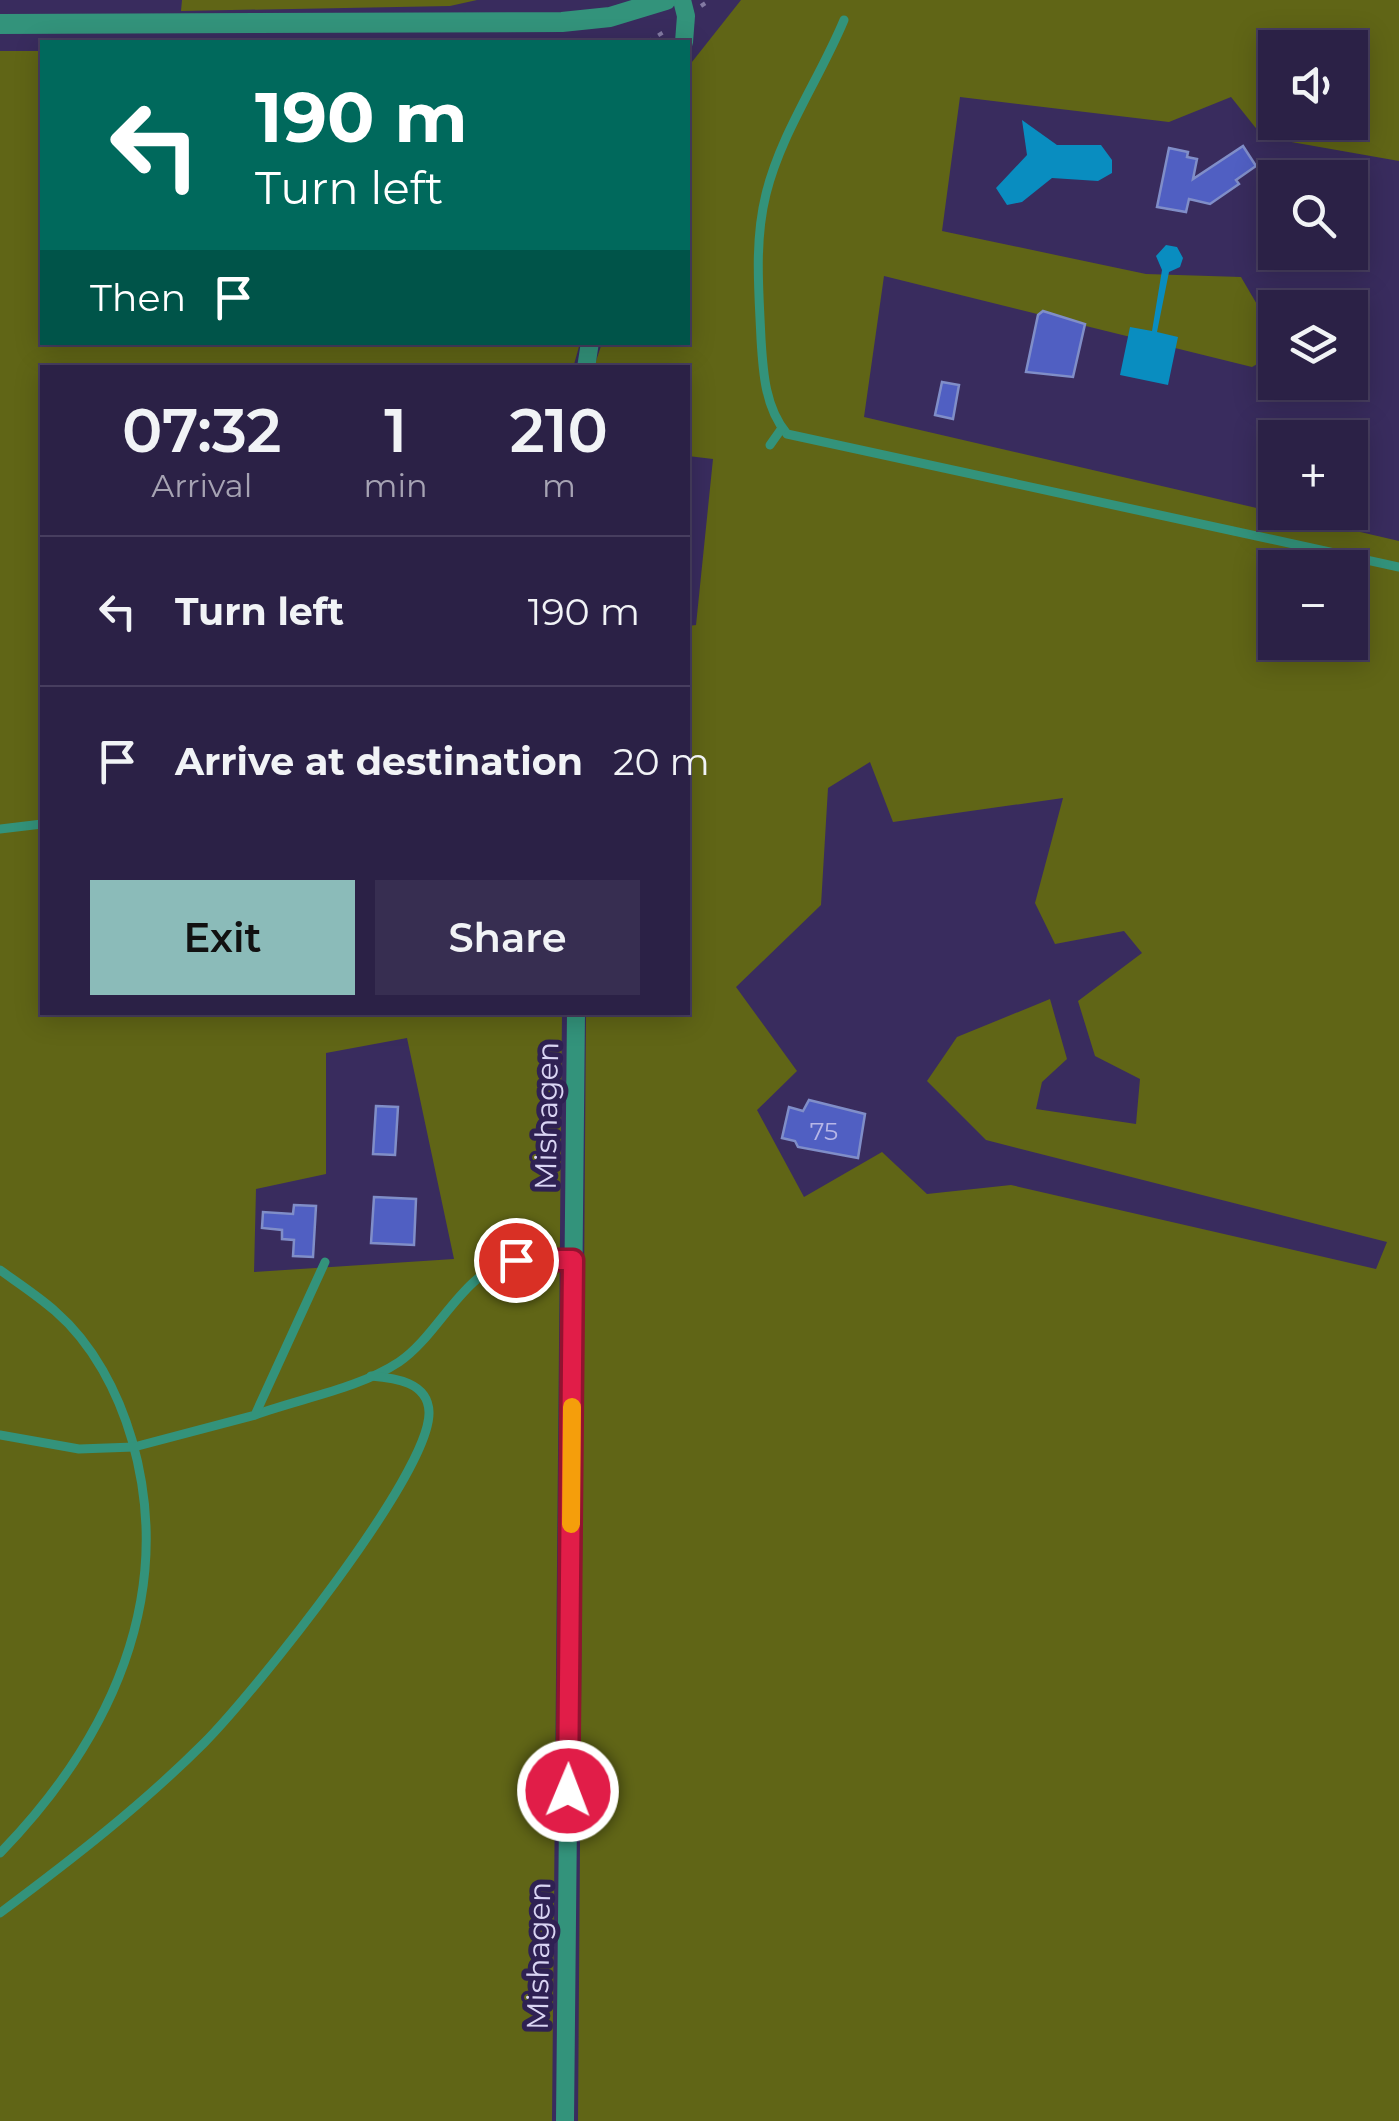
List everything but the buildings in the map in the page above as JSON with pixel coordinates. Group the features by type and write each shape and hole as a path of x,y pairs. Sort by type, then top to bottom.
{"street":[{"path":"0,24 562,22 610,17 666,0"},
{"path":"682,0 686,16 684,40"},
{"name":"Mishagen","path":"565,2121 576,1015"}],"lane":[{"path":"844,20 779,156 760,230 763,368 775,420 782,428 800,439 1399,568"},
{"path":"770,445 782,428"},
{"path":"0,829 40,824"},
{"path":"0,1435 80,1448 134,1448 255,1415 372,1376 420,1346 489,1269 516,1260 573,1260"},
{"path":"255,1415 325,1262"},
{"path":"0,1270 56,1312 89,1349 112,1384 134,1448 150,1538 146,1590 131,1645 109,1701 75,1762 36,1816 0,1852"},
{"path":"0,1913 112,1826 206,1741 260,1681 334,1584 419,1448 429,1411 424,1395 411,1384 372,1376"}],"green space":[{"path":"182,0 477,0 450,6 181,11"},
{"path":"741,0 1399,0 1399,161 1280,140 1368,140 1368,30 1258,30 1258,131 1231,97 1169,122 960,97 942,231 1146,274 1241,277 1258,306 1258,364 1252,367 884,276 864,417 1258,508 1258,530 1352,530 1399,541 1399,2121 578,2121 586,1015 690,1015 690,626 696,625 713,459 690,456 690,365 595,365 601,345 690,345 690,64","holes":["870,762 893,822 1063,798 1035,903 1055,944 1124,931 1142,953 1078,1001 1095,1056 1140,1079 1136,1124 1036,1109 1042,1082 1067,1059 1050,999 957,1037 927,1081 986,1140 1387,1242 1376,1269 1011,1185 927,1194 882,1152 804,1197 757,1110 797,1071 736,987 821,905 828,788"]},
{"path":"0,51 40,51 40,345 579,345 574,365 40,365 40,1015 562,1015 552,2121 0,2121","holes":["407,1038 454,1259 254,1272 256,1189 326,1174 326,1053"]}],"water":[{"path":"1022,120 1057,145 1101,145 1112,160 1112,173 1098,181 1052,178 1022,202 1007,205 996,188 1027,155"},
{"path":"1166,245 1177,247 1183,258 1180,267 1169,272 1157,332 1178,337 1168,385 1120,375 1130,327 1152,331 1162,270 1156,256"}],"slow traffic":[{"path":"571,1524 572,1407"}],"route":[{"path":"516,1260 573,1260 568,1791"}]}
